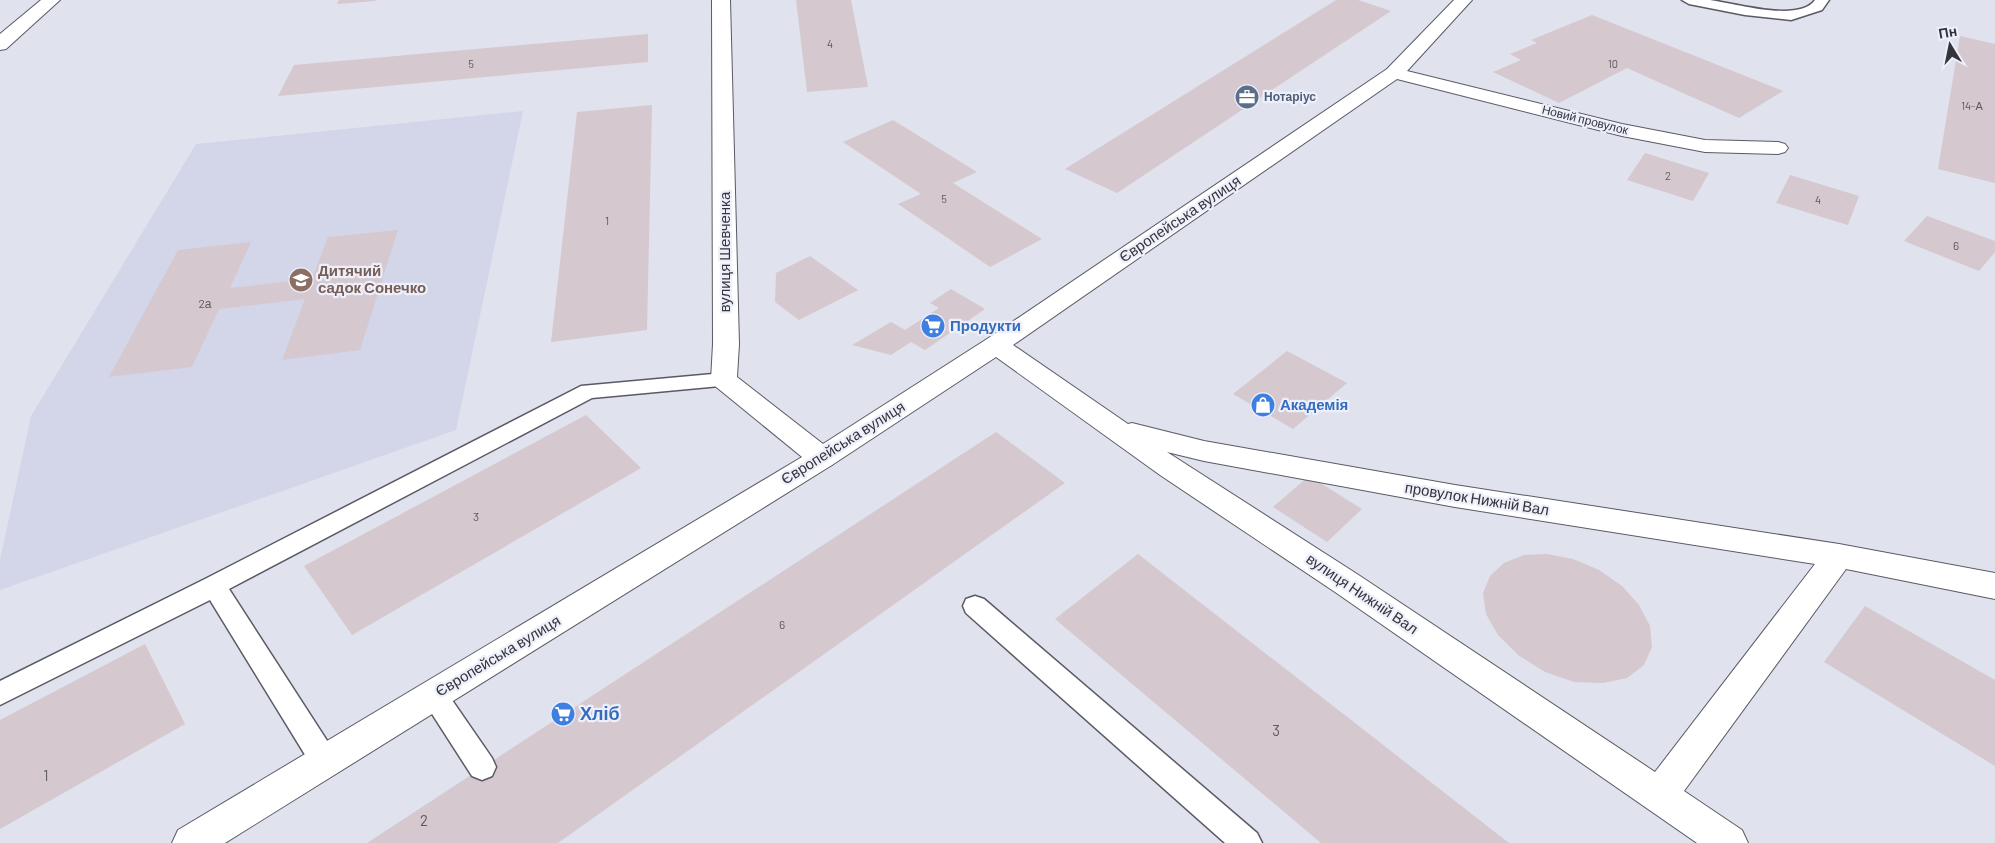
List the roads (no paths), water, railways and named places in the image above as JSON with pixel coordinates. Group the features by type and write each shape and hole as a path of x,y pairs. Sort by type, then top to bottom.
{"street":[{"name":"вулиця Шевченка","path":"721,0 726,344 724,380"},
{"name":"Європейська вулиця","path":"191,843 822,458 996,345 1394,73 1463,0"},
{"path":"0,45 44,3"},
{"name":"Новий провулок","path":"1394,73 1622,130 1705,146 1778,148"},
{"name":"вулиця Нижній Вал","path":"996,345 1118,429 1170,468 1346,583 1660,794 1729,843"},
{"path":"724,380 822,458"},
{"name":"провулок Нижній Вал","path":"1118,429 1204,451 1456,496 1839,556 1995,586"},
{"path":"1660,794 1839,556"}],"lane":[{"path":"1689,0 1745,11 1791,16 1816,7 1822,0"},
{"path":"0,694 214,586 588,391 724,380"},
{"path":"214,586 325,762"},
{"path":"975,606 1247,843"},
{"path":"434,695 482,767"}],"place":[{"name":"Нотаріус","path":"1247,97"},
{"name":"Дитячий садок Сонечко","path":"301,280"},
{"name":"Продукти","path":"933,326"},
{"name":"Академія","path":"1263,405"},
{"name":"Хліб","path":"563,714"}]}
